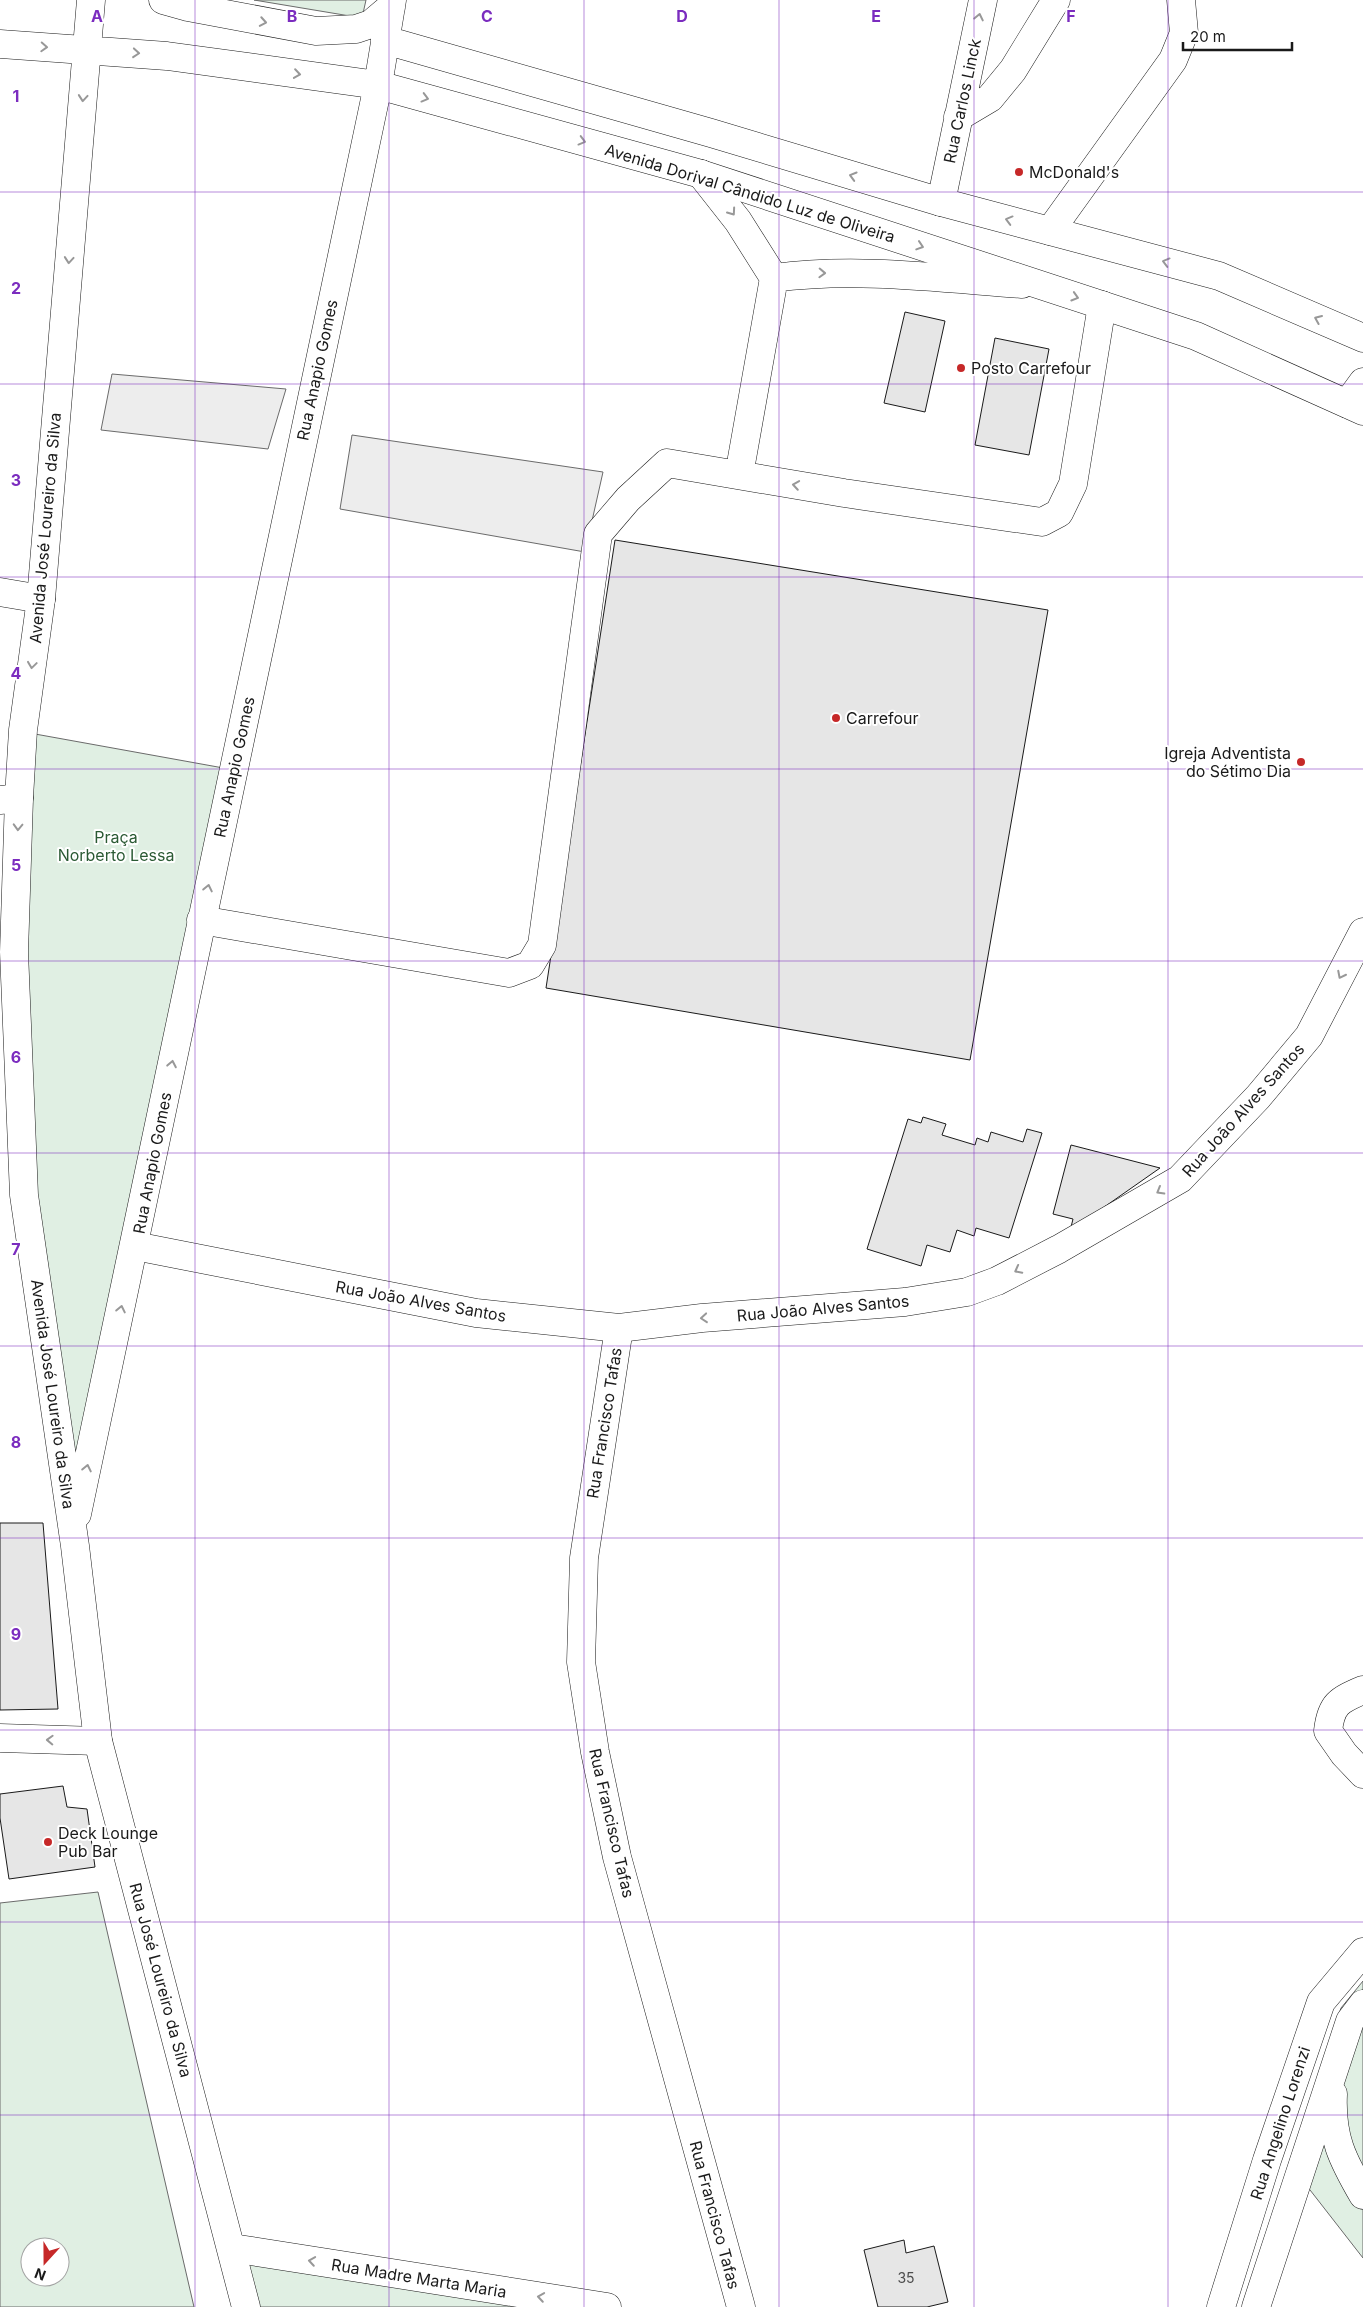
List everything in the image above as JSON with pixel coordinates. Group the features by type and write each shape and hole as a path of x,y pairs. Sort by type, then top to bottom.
{"main road":[{"name":"Avenida José Loureiro da Silva","path":"73,1533 24,1195 7,952 9,799 23,730 41,599 91,0"},
{"name":"Rua Carlos Linck","path":"941,202 983,0"},
{"path":"958,118 990,98 1013,70 1056,0"},
{"path":"1050,231 1173,60 1184,33 1181,0"},
{"path":"175,4 316,31 364,27 371,24 392,4"},
{"name":"Rua Anapio Gomes","path":"73,1533 135,1246 201,920 378,85 392,4"},
{"path":"385,40 941,202 1219,276 1363,338"},
{"name":"Avenida Dorival Cândido Luz de Oliveira","path":"0,44 167,56 378,85 701,174 1102,305 1196,336 1355,407"},
{"path":"701,174 733,214 774,278 739,475"},
{"path":"774,278 811,273 902,275 1037,285"},
{"path":"201,920 509,973 530,964 542,945 598,534 628,499 666,462 844,492 1042,522 1059,513 1073,484 1102,305"},
{"path":"1355,407 1363,382"},
{"path":"0,592 41,599"},
{"name":"Rua João Alves Santos","path":"135,1246 476,1313 619,1328 702,1318 905,1302 967,1292 997,1281 1059,1249 1180,1179 1258,1097 1309,1036 1363,932"},
{"name":"Rua Francisco Tafas","path":"619,1328 584,1558 581,1662 595,1752 617,1857 741,2307"},
{"name":"Rua José Loureiro da Silva","path":"73,1533 98,1741 246,2307"},
{"path":"1363,1690 1342,1699 1330,1714 1328,1731 1344,1754 1363,1774"},
{"path":"0,1738 98,1741"},
{"name":"Rua Angelino Lorenzi","path":"1221,2307 1267,2160 1321,2002 1363,1952"},
{"path":"1256,2307 1350,2021 1363,2004"},
{"path":"1334,2068 1332,2118 1343,2162 1363,2195"},
{"name":"Rua Madre Marta Maria","path":"232,2248 607,2307"}],"green space":[{"path":"254,0 366,0 362,18"},
{"name":"Praça Norberto Lessa","path":"24,732 229,769 73,1519 25,1191"},
{"path":"98,1892 194,2307 0,2307 0,1903"},
{"path":"1363,1981 1363,2258 1289,2163 1341,2008"},
{"path":"235,2251 561,2307 249,2307"}],"shaded area":[{"path":"112,374 286,389 268,449 101,430"},
{"path":"352,435 603,472 585,552 340,509"}],"building":[{"path":"905,312 945,321 925,412 884,403"},
{"path":"995,338 1049,349 1029,455 975,445"},
{"path":"615,540 1048,610 970,1060 546,988"},
{"path":"923,1117 946,1124 942,1135 975,1145 977,1138 988,1142 991,1132 1023,1142 1027,1129 1042,1133 1009,1238 976,1228 974,1236 957,1230 950,1252 927,1245 921,1266 867,1249 908,1119 921,1123"},
{"path":"1071,1145 1160,1168 1070,1231 1073,1219 1053,1214"},
{"path":"0,1523 43,1523 58,1709 0,1710"},
{"name":"Deck Lounge Pub Bar","path":"63,1786 67,1807 87,1809 95,1867 9,1879 0,1818 0,1794"},
{"path":"904,2240 906,2253 934,2246 948,2302 927,2307 878,2307 864,2250"}],"place":[{"name":"McDonald's","path":"1019,172"},
{"name":"Posto Carrefour","path":"961,368"},
{"name":"Carrefour","path":"836,718"},
{"name":"Igreja Adventista do Sétimo Dia","path":"1301,762"},
{"name":"Deck Lounge Pub Bar","path":"48,1842"}]}
